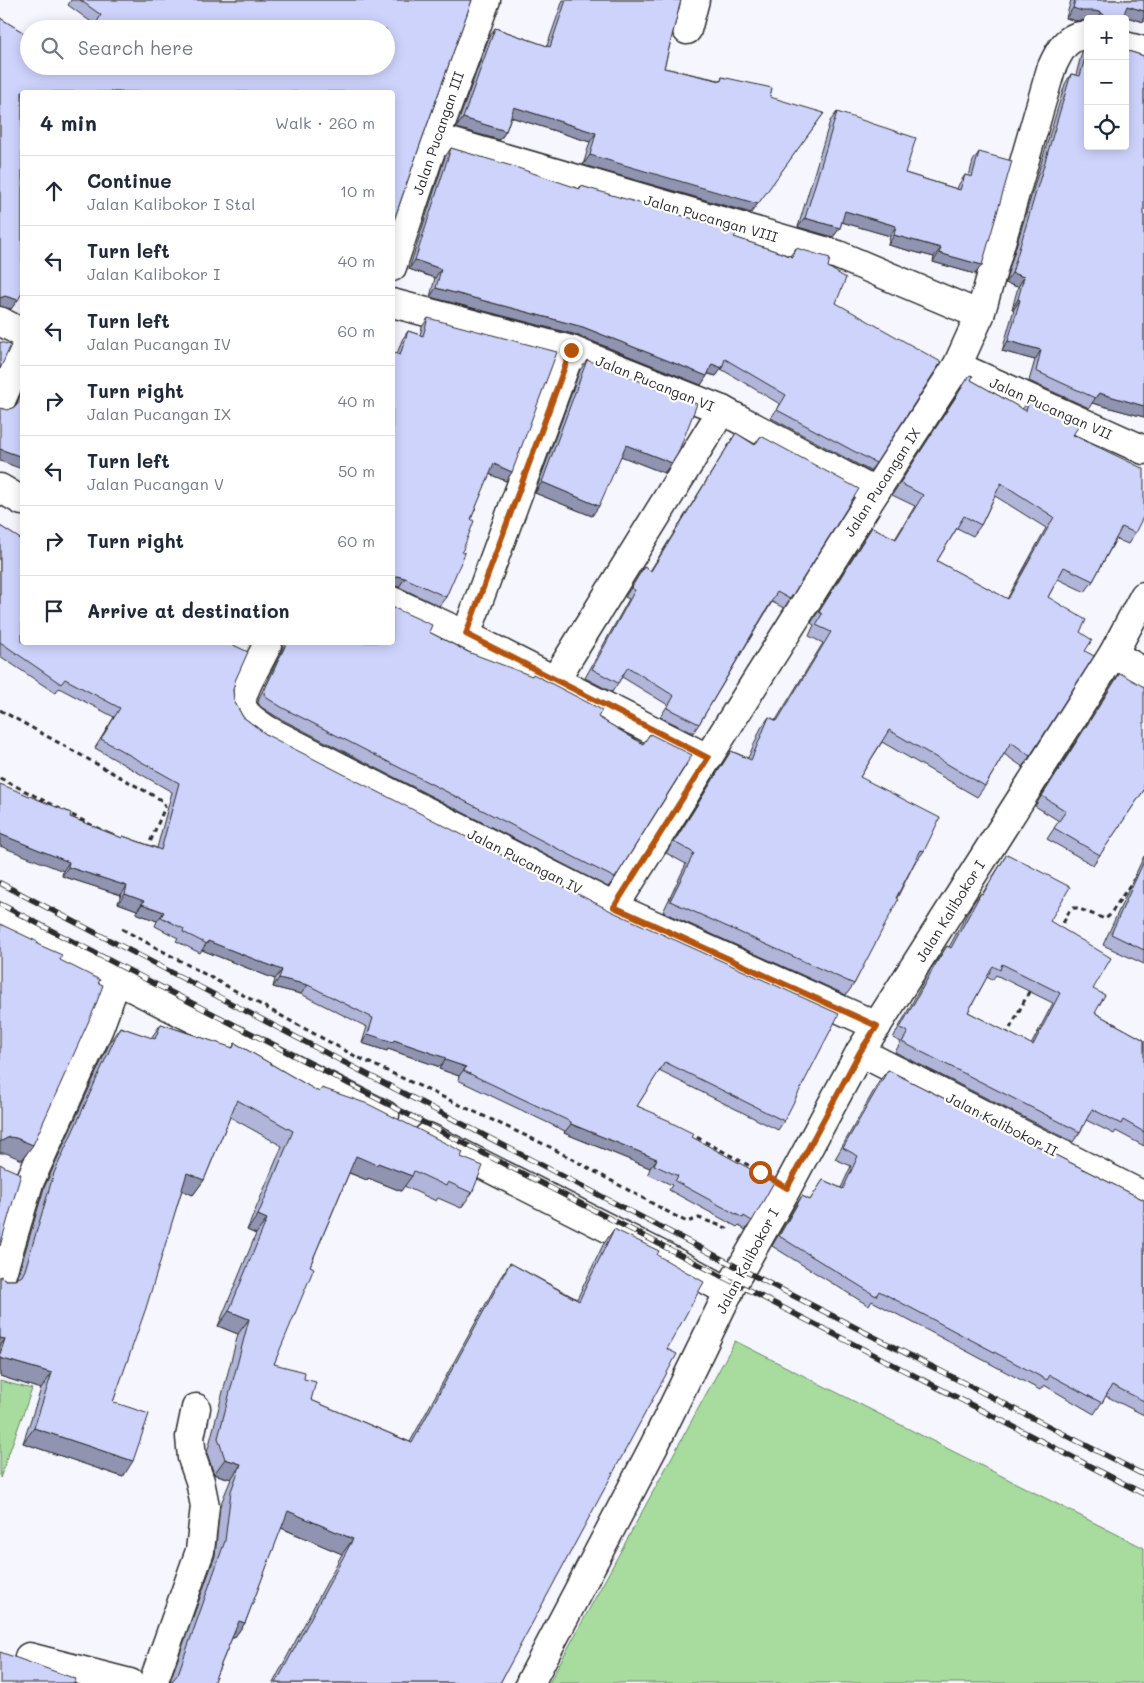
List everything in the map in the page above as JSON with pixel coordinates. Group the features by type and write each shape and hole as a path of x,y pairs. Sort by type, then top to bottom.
{"street":[{"name":"Jalan Pucangan III","path":"395,258 486,0"},
{"path":"687,30 695,0"},
{"name":"Jalan Pucangan IX","path":"614,907 875,492 957,366 980,315 1051,69 1058,54 1069,40 1074,37 1084,36"},
{"path":"1129,47 1144,52"},
{"name":"Jalan Pucangan VIII","path":"436,138 838,255 980,315"},
{"name":"Jalan Pucangan VI","path":"395,304 571,350 722,410 875,492"},
{"path":"0,321 20,332"},
{"path":"466,634 571,350"},
{"path":"0,404 20,357"},
{"name":"Jalan Pucangan VII","path":"957,366 1144,450"},
{"path":"555,680 722,410"},
{"path":"0,488 20,500"},
{"name":"Jalan Kalibokor I","path":"530,1683 650,1454 729,1292 778,1183 1113,654 1144,596"},
{"path":"395,602 466,634 708,758"},
{"name":"Jalan Pucangan IV","path":"264,645 242,696 243,709 253,720 270,731 614,907 877,1026"},
{"path":"1113,654 1144,672"},
{"path":"0,921 632,1240 729,1292"},
{"path":"0,1280 29,1183 99,1028 117,980"},
{"name":"Jalan Kalibokor II","path":"860,1052 1144,1196"},
{"path":"5,1171 29,1183"},
{"path":"153,1683 200,1551 205,1506 200,1481 192,1458 190,1437 196,1408"},
{"path":"29,1657 130,1683"}],"path":[{"path":"0,710 163,801 165,807 150,846 146,849"},
{"path":"0,778 114,836"},
{"path":"1059,932 1070,910 1073,908 1105,919 1136,876"},
{"path":"122,930 355,1056 550,1147 687,1222 699,1218 727,1228 733,1224"},
{"path":"1004,1041 1036,980"},
{"path":"682,1130 778,1183"}],"green space":[{"path":"735,1341 1144,1548 1144,1683 549,1683"},
{"path":"0,1381 32,1389 0,1478"}],"building":[{"path":"80,0 472,0 395,217 395,90 20,90 20,296 18,300 5,296 0,298 0,18 20,30 20,75 395,75 395,20 98,20 101,15"},
{"path":"566,0 681,0 664,68 721,81 722,77 772,88 770,97 824,113 758,204 590,155 596,133 514,107 506,131 463,118 495,28 550,47"},
{"path":"1075,0 1144,0 1144,11 1127,6 1124,15 1104,15 1095,11 1082,11 1073,8"},
{"path":"1129,51 1144,56 1144,406 1099,393 1095,398 1036,371 1041,350 1008,341 1020,300 1018,299 1024,277 1012,273 1071,74 1080,76 1084,62 1084,150 1129,150"},
{"path":"837,112 916,138 905,173 960,190 965,175 972,177 979,152 1012,161 982,265 939,253 941,248 894,235 896,226 845,211 840,228 805,218"},
{"path":"451,148 580,189 581,186 738,232 734,237 793,257 796,248 830,258 828,267 846,278 836,303 941,362 876,463 777,410 786,395 725,359 722,368 712,364 707,376 583,327 436,288 441,269 415,260"},
{"path":"428,318 557,352 512,472 494,464 471,519 474,521 462,552 465,553 446,597 405,578 395,577 395,353 400,355 408,331 423,336"},
{"path":"0,342 11,345 0,369"},
{"path":"587,360 697,404 678,453 672,463 626,445 599,506 542,482"},
{"path":"970,375 973,376 971,380 1026,411 1029,401 1080,424 1073,435 1144,469 1144,515 1135,533 1122,527 1093,581 1064,567 1048,597 1086,620 1080,632 1092,640 1085,651 1094,656 1030,756 1011,742 985,786 889,730 860,777 940,818 924,851 921,850 896,898 898,900 854,984 670,901 694,853 674,842 731,751 751,760 769,717 777,721 831,632 816,625 822,614 819,612 872,527 896,539 923,495 900,483","holes":["1001,483 1054,517 1008,599 937,561 964,516 981,525"]},
{"path":"20,401 20,456 0,449 0,408 8,410 16,406"},
{"path":"736,433 755,445 761,436 859,489 790,599 777,592 699,724 667,708 674,696 628,667 618,683 592,669 635,590 631,588 644,567 651,571"},
{"path":"0,526 20,539 20,645 233,645 248,652 235,681 233,690 234,701 243,717 267,735 613,912 839,1014 784,1121 665,1062 637,1106 694,1134 692,1137 774,1182 752,1221 675,1181 678,1176 654,1165 657,1159 571,1124 571,1122 464,1071 466,1067 445,1060 446,1058 394,1040 393,1042 368,1034 373,1018 308,985 279,978 282,970 208,941 207,944 183,932 184,929 161,917 164,912 142,904 144,901 125,894 127,886 68,867 69,862 0,834 0,784 71,813 70,817 122,838 123,836 161,850 179,783 101,739 120,708 65,679 61,684 0,642"},
{"path":"395,608 432,625 429,632 468,652 532,676 533,674 602,710 598,717 643,744 650,734 692,755 615,878 283,708 267,698 264,694 286,645 395,645"},
{"path":"1120,673 1144,687 1144,790 1100,855 1054,828 1066,811 1042,796"},
{"path":"1007,854 1070,887 1050,921 1111,958 1093,989 1105,995 1095,1013 1144,1040 1144,1132 1123,1120 1121,1124 1092,1109 1080,1132 902,1042 908,1032 900,1028 938,960 947,946 951,948 981,893 983,894","holes":["1002,964 1060,993 1033,1045 968,1012 993,966 1000,970"]},
{"path":"1144,861 1144,950 1111,934"},
{"path":"0,924 62,955 60,960 100,980 98,983 103,985 33,1145 9,1137 0,1142"},
{"path":"161,1024 233,1048 235,1043 319,1092 322,1088 368,1104 463,1152 461,1157 483,1166 472,1193 448,1182 446,1186 414,1171 412,1176 356,1156 310,1266 314,1268 274,1364 305,1372 304,1379 316,1382 311,1400 412,1443 510,1263 579,1301 614,1229 659,1251 657,1255 704,1282 667,1349 677,1354 500,1683 276,1683 353,1539 288,1511 245,1623 239,1621 213,1683 166,1683 173,1680 178,1674 225,1541 231,1491 241,1464 225,1459 218,1438 249,1319 229,1311 267,1219 258,1215 293,1131 237,1100 204,1180 187,1173 146,1308 113,1402 149,1414 133,1461 34,1428 52,1373 0,1358 5,1339 0,1338 0,1276 6,1280 15,1280 22,1276 25,1270 54,1173 120,1027 155,1039"},
{"path":"888,1070 1144,1200 1144,1401 1112,1385 1102,1403 1050,1375 1047,1380 879,1291 876,1296 779,1236 802,1196 810,1200 823,1180 843,1189 858,1156 843,1148"},
{"path":"0,1164 21,1174 0,1246"},
{"path":"0,1652 76,1679 75,1683 0,1683"}],"railway":[{"path":"0,883 741,1269 1144,1475"},
{"path":"0,904 1144,1494"}],"route":[{"path":"571,350 466,634 708,758 614,907 877,1026 860,1052 787,1188 760,1172"}]}
